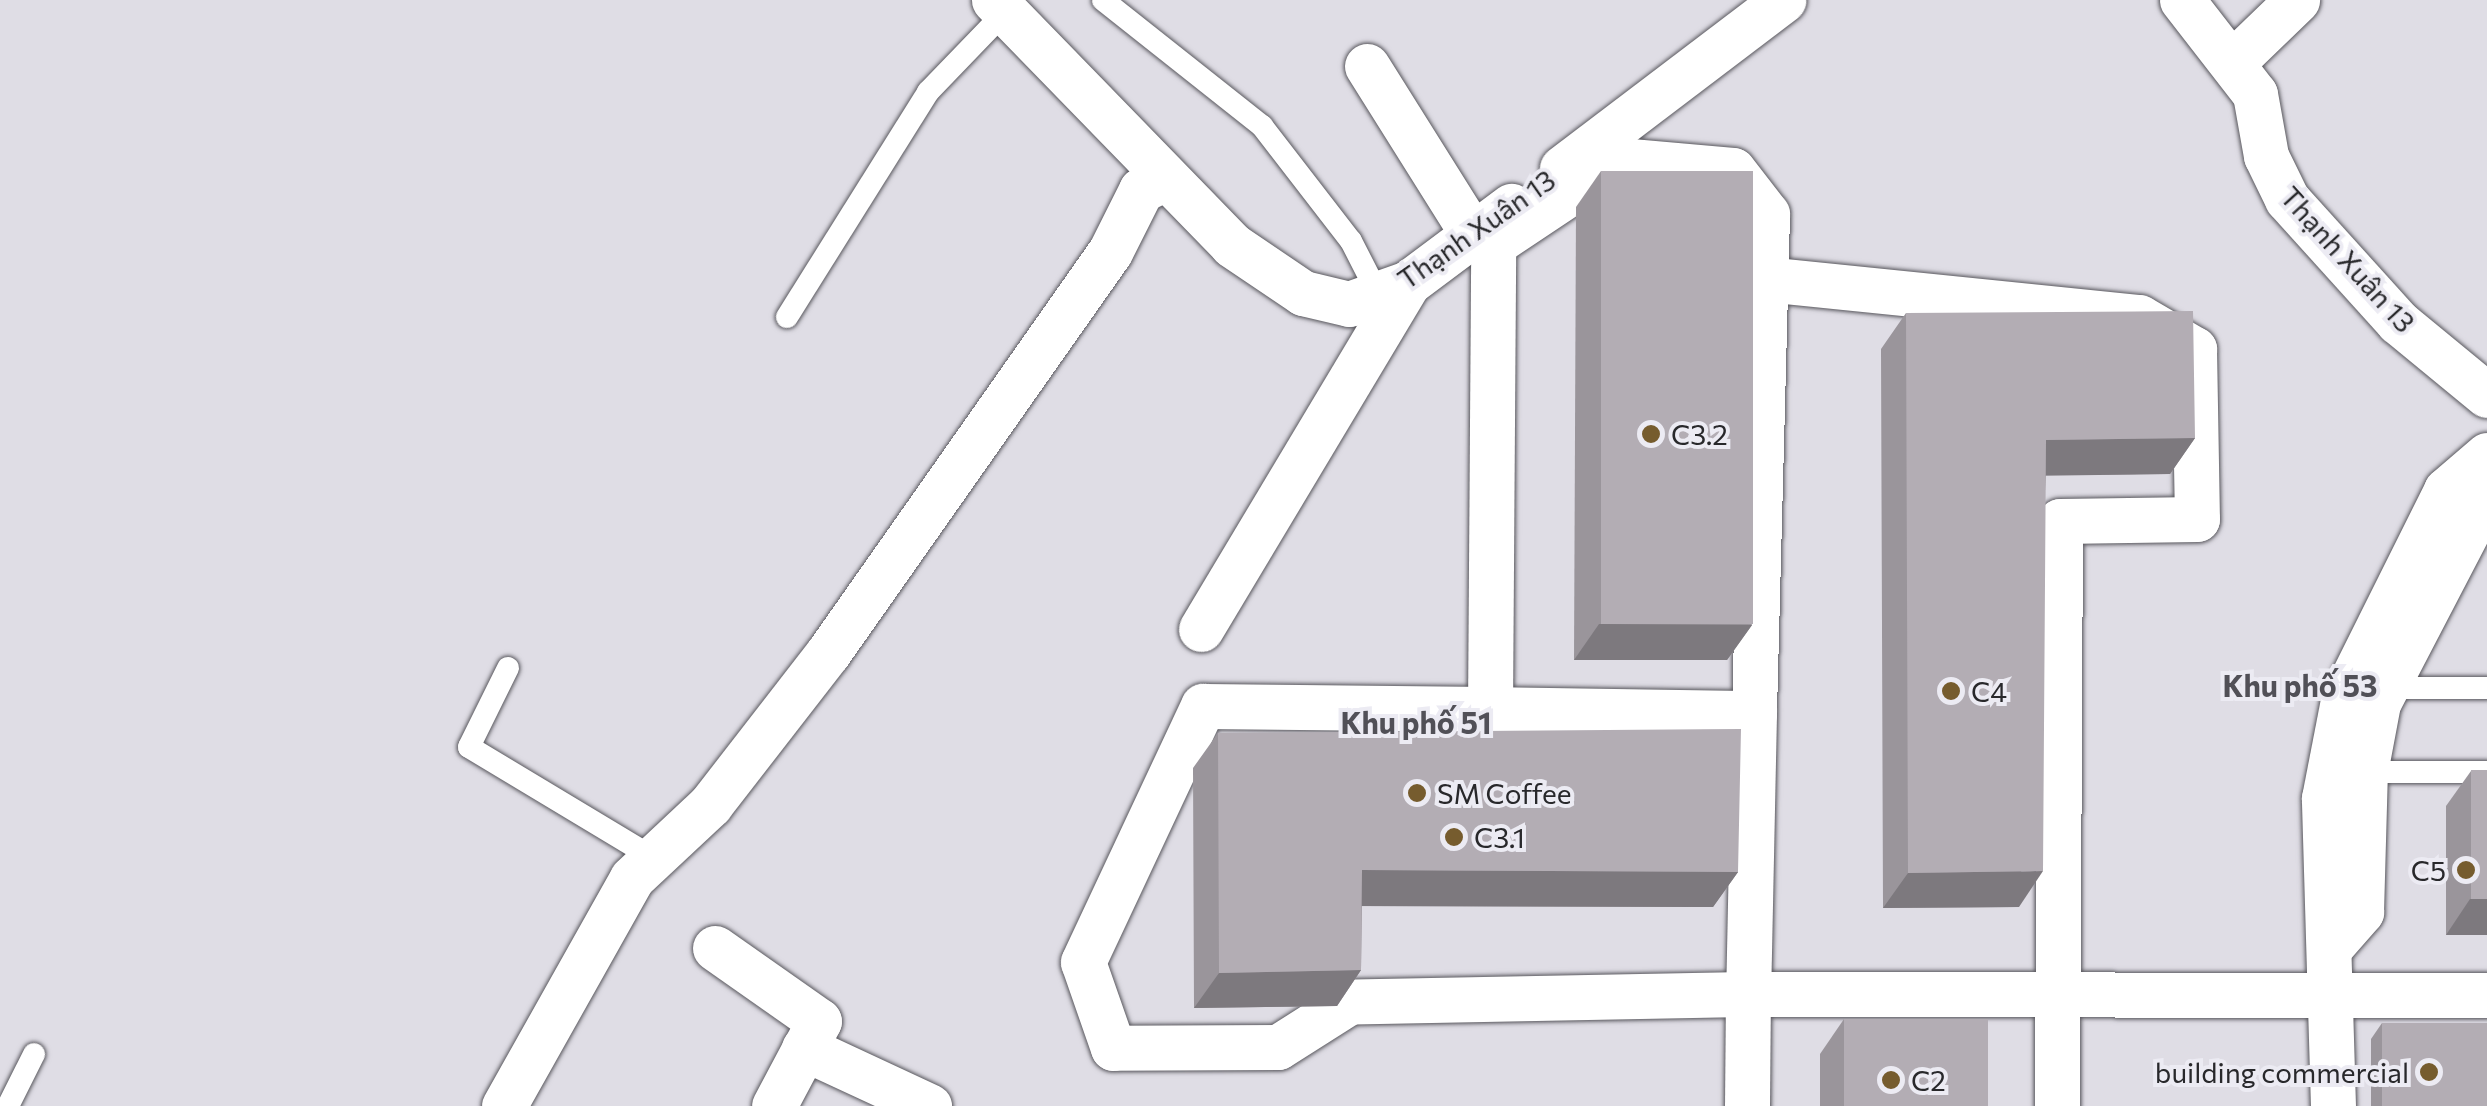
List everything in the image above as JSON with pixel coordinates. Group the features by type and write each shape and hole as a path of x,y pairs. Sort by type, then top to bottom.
{"street":[{"name":"Thạnh Xuân 13","path":"999,6 1232,246 1303,293 1349,304 1393,289 1473,234 1783,0"},
{"name":"Thạnh Xuân 13","path":"2182,0 2236,59 2287,199 2398,322 2487,395"},
{"path":"2236,59 2297,0"},
{"path":"1367,66 1473,234"},
{"path":"1490,709 1493,244 1619,160 1733,170 1767,214 1748,1106"},
{"path":"504,1106 605,917 652,857 710,805 828,653 1110,252 1141,190 1166,178"},
{"path":"1764,280 2139,316 2194,349 2197,519 2060,520 2058,1106"},
{"path":"1201,629 1393,289"},
{"path":"2332,944 2362,912 2365,772 2385,688 2481,506 2486,457"},
{"path":"2333,1106 2332,944 2324,798 2344,695 2446,490 2486,457"},
{"path":"1754,713 1203,706 1084,962 1113,1048 1278,1046 1350,1002 1748,994 2487,995"},
{"path":"715,948 818,1021 774,1106"},
{"path":"804,1048 929,1106"}],"lane":[{"path":"1102,0 1262,126 1393,289"},
{"path":"787,317 928,92 999,6"},
{"path":"508,668 469,747 652,857"},
{"path":"2385,688 2487,688"},
{"path":"2365,772 2487,772"},
{"path":"8,1106 34,1054"}],"building":[{"name":"C3.2","path":"1601,171 1753,171 1753,624 1601,624"},
{"name":"C4","path":"2193,311 2195,438 2046,440 2043,871 1908,873 1906,313"},
{"name":"С3.1","path":"1741,729 1738,872 1362,870 1361,970 1219,973 1218,733"},
{"path":"2471,770 2487,770 2487,899 2471,899"},
{"path":"1844,1019 1988,1019 1988,1106 1844,1106"},
{"name":"building commercial","path":"2382,1023 2487,1023 2487,1106 2382,1106"}],"place":[{"name":"C3.2","path":"1651,434"},
{"name":"C4","path":"1951,691"},
{"name":"SM Coffee","path":"1417,793"},
{"name":"С3.1","path":"1454,837"},
{"name":"C5","path":"2466,870"},
{"name":"building commercial","path":"2429,1072"},
{"name":"С2","path":"1891,1080"}],"district":[{"name":"Khu phố 53","path":"2300,685"},
{"name":"Khu phố 51","path":"1416,722"}]}
